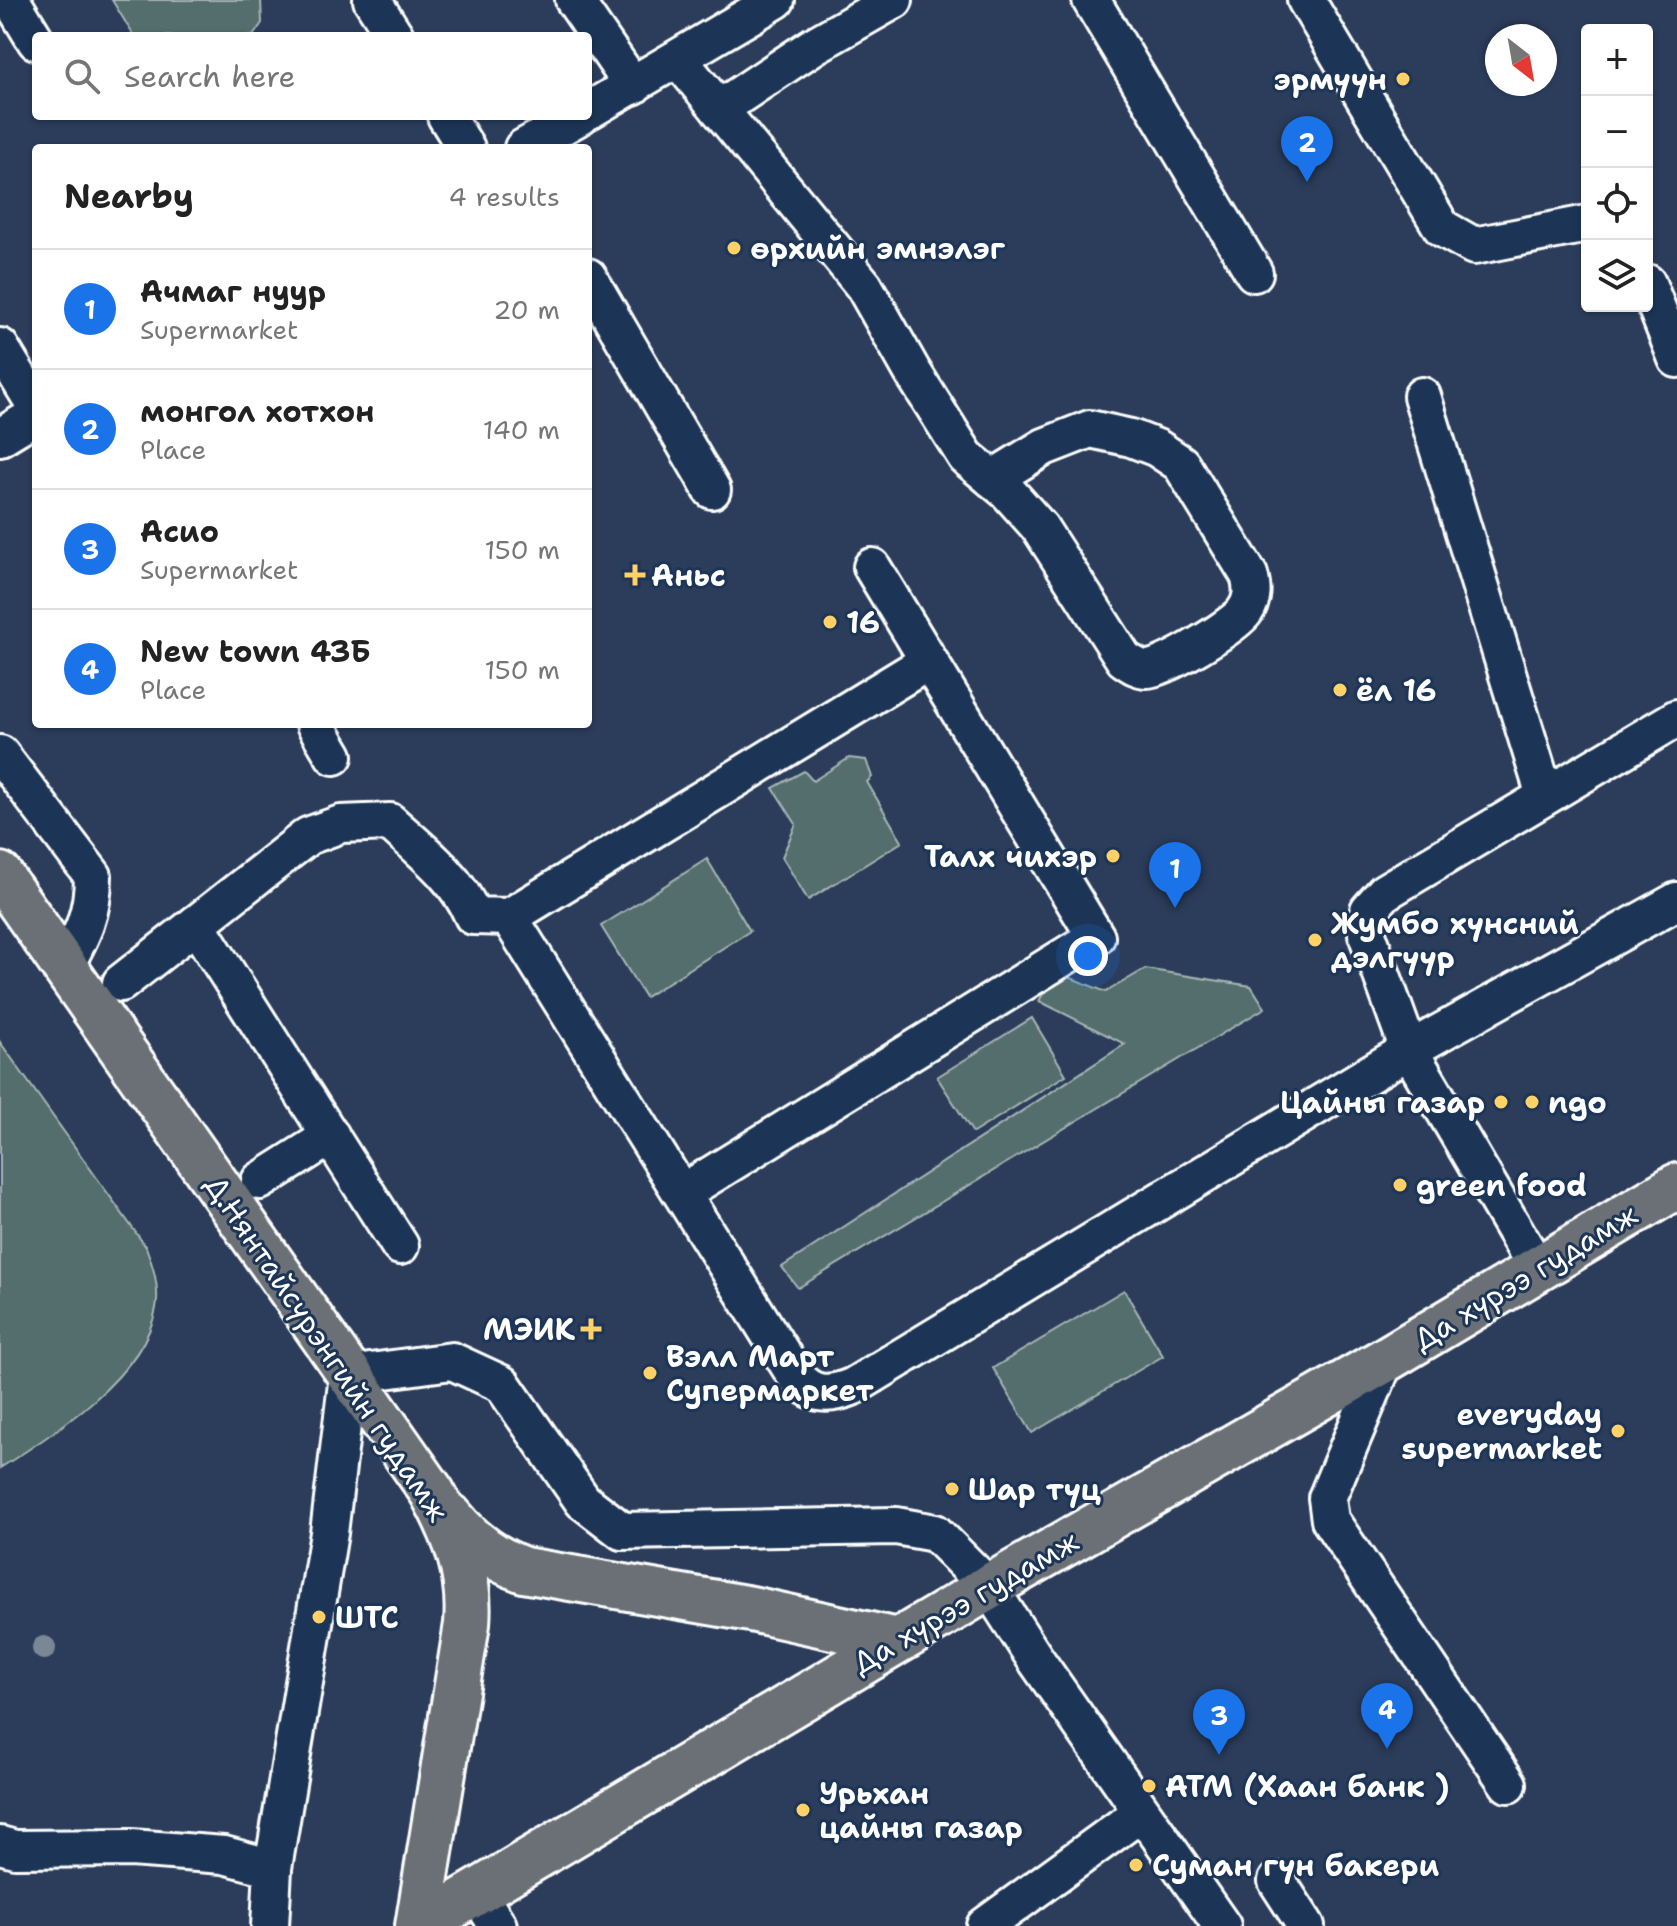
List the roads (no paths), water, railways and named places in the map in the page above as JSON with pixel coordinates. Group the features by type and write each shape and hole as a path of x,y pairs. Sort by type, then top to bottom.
{"main road":[{"name":"Д.Нянтайсүрэнгийн гудамж","path":"0,875 432,1492 450,1526 463,1559 469,1606 419,1926"},
{"name":"Да хүрээ гудамж","path":"419,1926 487,1909 897,1641 1385,1360 1677,1186"},
{"path":"432,1492 461,1530 480,1548 524,1570 751,1609 897,1641"}],"street":[{"path":"11,0 32,34"},
{"path":"372,0 392,32"},
{"path":"574,0 633,86"},
{"path":"592,109 776,0"},
{"path":"719,109 815,45 894,0"},
{"path":"1091,0 1254,273"},
{"path":"1306,0 1442,228 1474,246 1581,225"},
{"path":"678,59 864,286 966,457 992,479 1008,492 1040,528 1124,659 1138,668 1150,669 1174,661 1244,614 1252,598 1253,587 1249,575 1181,464 1157,448 1131,438 1090,429 1044,447 992,479"},
{"path":"448,120 464,144"},
{"path":"530,144 573,120"},
{"path":"592,284 712,490"},
{"path":"1653,298 1677,359"},
{"path":"0,347 32,399"},
{"path":"1422,396 1545,796"},
{"path":"0,437 32,417"},
{"path":"682,1193 1096,937 872,567"},
{"path":"121,983 308,836 341,824 390,822 432,859 465,897 473,916 509,917 929,661"},
{"path":"1537,1268 1409,1050 1367,934 1369,910 1385,892 1677,718"},
{"path":"317,728 334,756"},
{"path":"0,754 93,876 93,901 84,930 64,967"},
{"path":"509,917 800,1382 821,1394 854,1386 1409,1050 1677,901"},
{"path":"196,924 400,1246"},
{"path":"260,1181 331,1136"},
{"path":"1385,1360 1327,1498 1330,1520 1508,1784"},
{"path":"270,1926 273,1868 329,1533 348,1375 452,1361 502,1384 583,1501 622,1531 896,1526 935,1533 989,1587 1222,1926"},
{"path":"985,1926 1142,1812"},
{"path":"0,1845 15,1849 131,1848 224,1855 273,1868"},
{"path":"1277,1881 1306,1926"}],"place":[{"name":"эрмүүн","path":"1403,79"},
{"name":"монгол хотхон","path":"1307,182"},
{"name":"өрхийн эмнэлэг","path":"734,248"},
{"name":"Аньс","path":"635,575"},
{"name":"16","path":"830,622"},
{"name":"ёл 16","path":"1340,690"},
{"name":"Талх чихэр","path":"1113,856"},
{"name":"Ачмаг нуур","path":"1175,908"},
{"name":"Жумбо хүнсний дэлгүүр","path":"1315,940"},
{"name":"Цайны газар","path":"1501,1102"},
{"name":"ngo","path":"1532,1102"},
{"name":"green food","path":"1400,1185"},
{"name":"МЭИК","path":"591,1329"},
{"name":"Вэлл Март Супермаркет","path":"650,1373"},
{"name":"everyday supermarket","path":"1618,1431"},
{"name":"Шар түц","path":"952,1489"},
{"name":"ШТС","path":"319,1617"},
{"name":"New town 43Б","path":"1387,1749"},
{"name":"Асио","path":"1219,1755"},
{"name":"АТМ (Хаан банк )","path":"1149,1786"},
{"name":"Урьхан цайны газар","path":"803,1810"},
{"name":"Суман гүн бакери","path":"1136,1865"}]}
